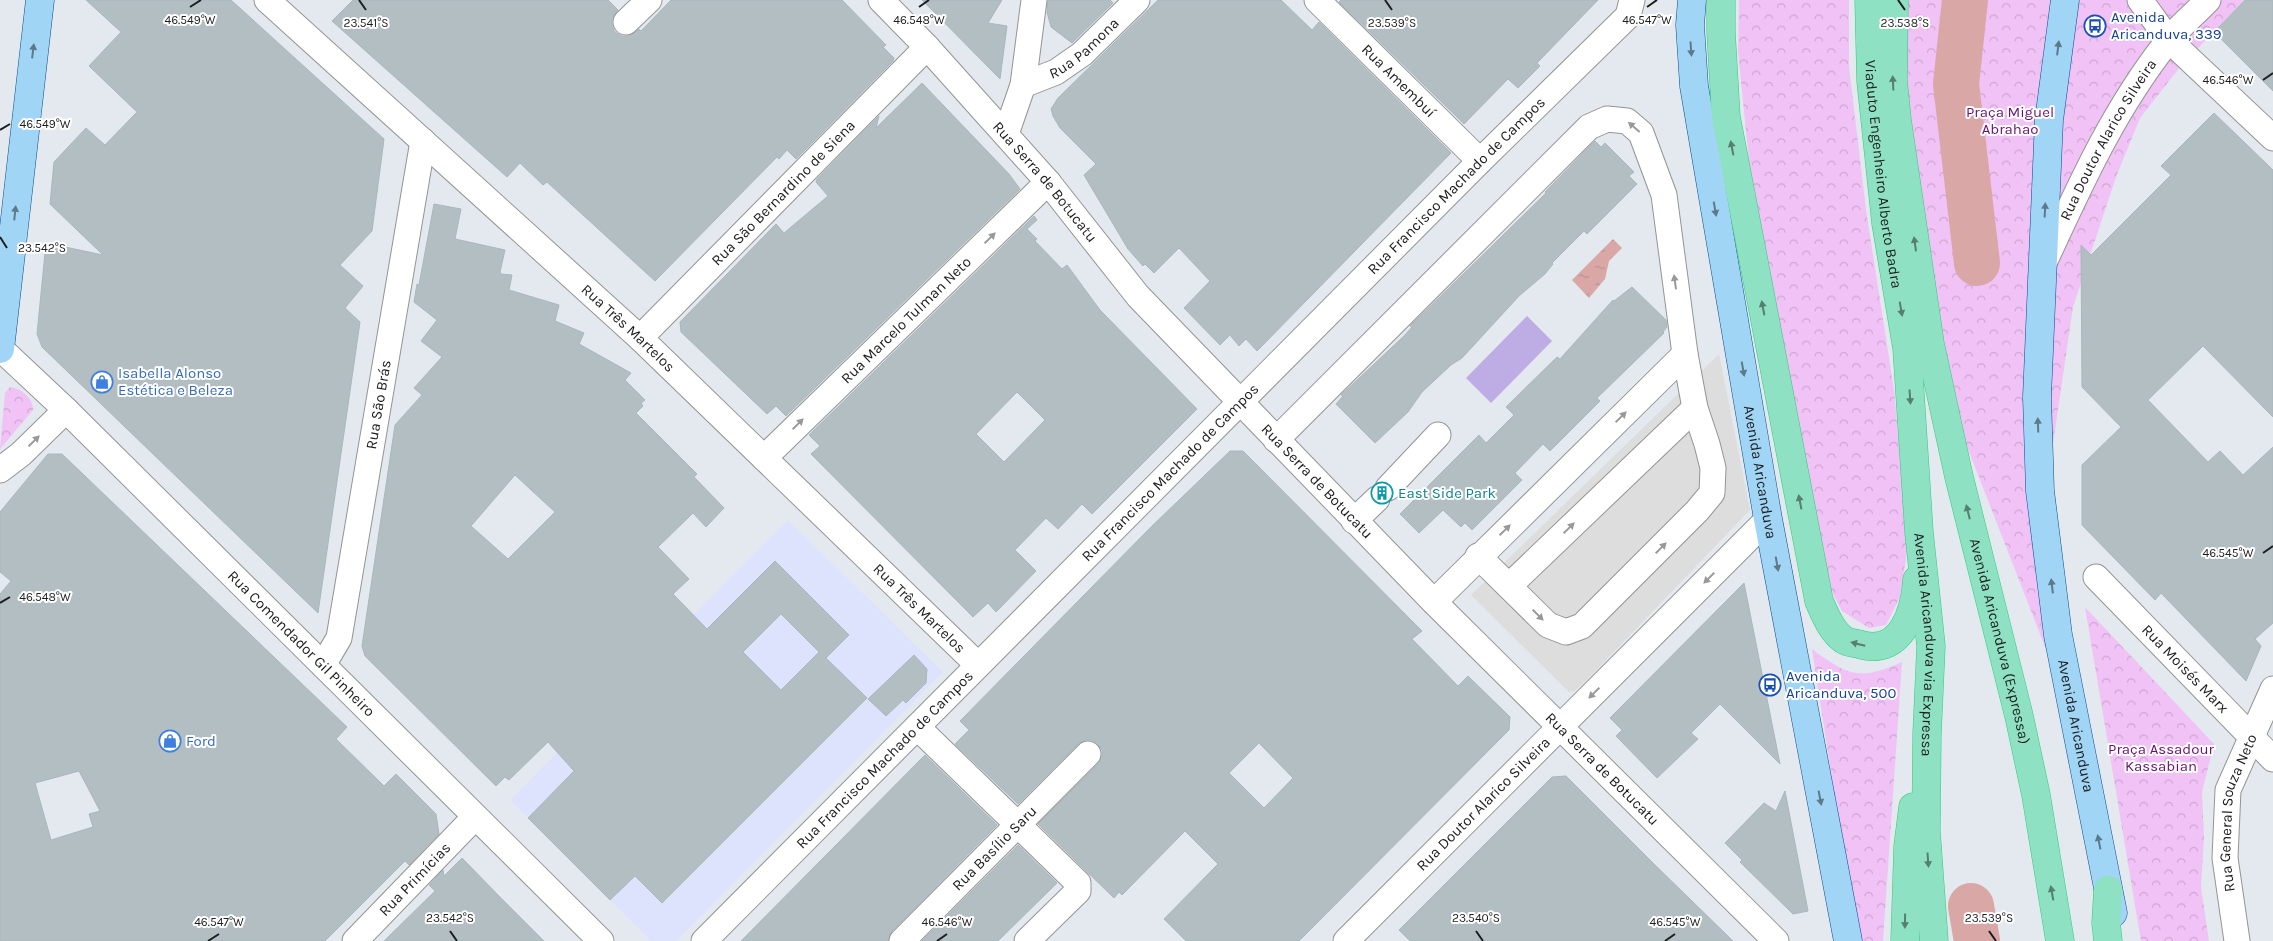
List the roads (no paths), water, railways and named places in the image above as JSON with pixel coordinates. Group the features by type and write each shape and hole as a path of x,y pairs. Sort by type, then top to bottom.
{"highway":[{"path":"1721,0 1720,32 1726,117 1819,601 1830,625 1844,640 1868,646 1888,644 1902,633 1916,595 1919,532"},
{"name":"Viaduto Engenheiro Alberto Badra","path":"1869,0 1871,81 1886,223 1919,346"},
{"name":"Viaduto Engenheiro Alberto Badra","path":"1894,0 1893,81 1919,346"},
{"name":"Avenida Aricanduva via Expressa","path":"1919,346 1919,532 1931,646 1927,734 1926,831 1934,941"},
{"name":"Avenida Aricanduva (Expressa)","path":"1919,346 1959,477 2019,716 2036,795 2060,941"},
{"path":"1905,941 1908,847 1914,800 1927,734"},
{"path":"2108,890 2106,923 2108,941"}],"main road":[{"path":"0,348 40,0"},
{"name":"Avenida Aricanduva","path":"1692,0 1690,25 1694,86 1768,519 1848,941"},
{"name":"Avenida Aricanduva","path":"2065,0 2049,120 2037,397 2040,491 2058,635 2118,941"}],"street":[{"name":"Rua Três Martelos","path":"267,0 640,338 978,665"},
{"path":"626,22 649,0"},
{"name":"Rua Serra de Botucatu","path":"881,0 927,47 1048,182 1138,296 1434,602 1776,941"},
{"path":"1006,134 1023,84 1034,0"},
{"name":"Rua Pamona","path":"1023,84 1056,72 1082,54 1137,0"},
{"name":"Rua Amembuí","path":"1317,0 1480,161"},
{"path":"2140,0 2169,40 2273,138"},
{"name":"Rua Doutor Alarico Silveira","path":"2042,268 2093,157 2126,99 2169,40 2208,0"},
{"name":"Rua Francisco Machado de Campos","path":"704,941 1480,161 1628,16 1632,1"},
{"name":"Rua São Bernardino de Siena","path":"640,338 927,47"},
{"path":"1276,440 1589,127 1606,119 1627,121 1641,133 1664,195 1685,354 1695,408 1713,468 1712,492 1697,512 1582,626 1566,632 1548,625 1478,556"},
{"name":"Rua São Brás","path":"323,665 340,638 423,141"},
{"name":"Rua Marcelo Tulman Neto","path":"764,458 1048,182"},
{"name":"Rua Comendador Gil Pinheiro","path":"0,348 66,410 601,941"},
{"path":"1434,602 1478,556 1685,354"},
{"path":"1509,586 1695,408"},
{"path":"0,470 21,454 66,410"},
{"path":"1354,521 1438,434"},
{"name":"Rua Doutor Alarico Silveira","path":"1346,941 1768,519"},
{"name":"Rua Moisés Marx","path":"2096,577 2273,759"},
{"name":"Rua General Souza Neto","path":"2237,941 2226,858 2228,790 2273,689"},
{"path":"917,727 1077,881 1079,888 1027,941"},
{"name":"Rua Basílio Saru","path":"902,941 1088,754"},
{"name":"Rua Primícias","path":"355,941 475,817"}],"water":[{"path":"1613,239 1622,248 1609,261 1605,279 1589,298 1572,280"}],"waterway":[{"path":"1965,0 1956,84 1977,263"},
{"path":"1971,906 1977,941"}],"place":[{"name":"Avenida Aricanduva, 339","path":"2095,26"},
{"name":"Isabella Alonso Estética e Beleza","path":"102,382"},
{"name":"East Side Park","path":"1382,493"},
{"name":"Avenida Aricanduva, 500","path":"1770,685"},
{"name":"Ford","path":"170,741"}],"park label":[{"name":"Praça Miguel Abrahao","path":"2010,120"},
{"name":"Praça Assadour Kassabian","path":"2161,758"}]}
